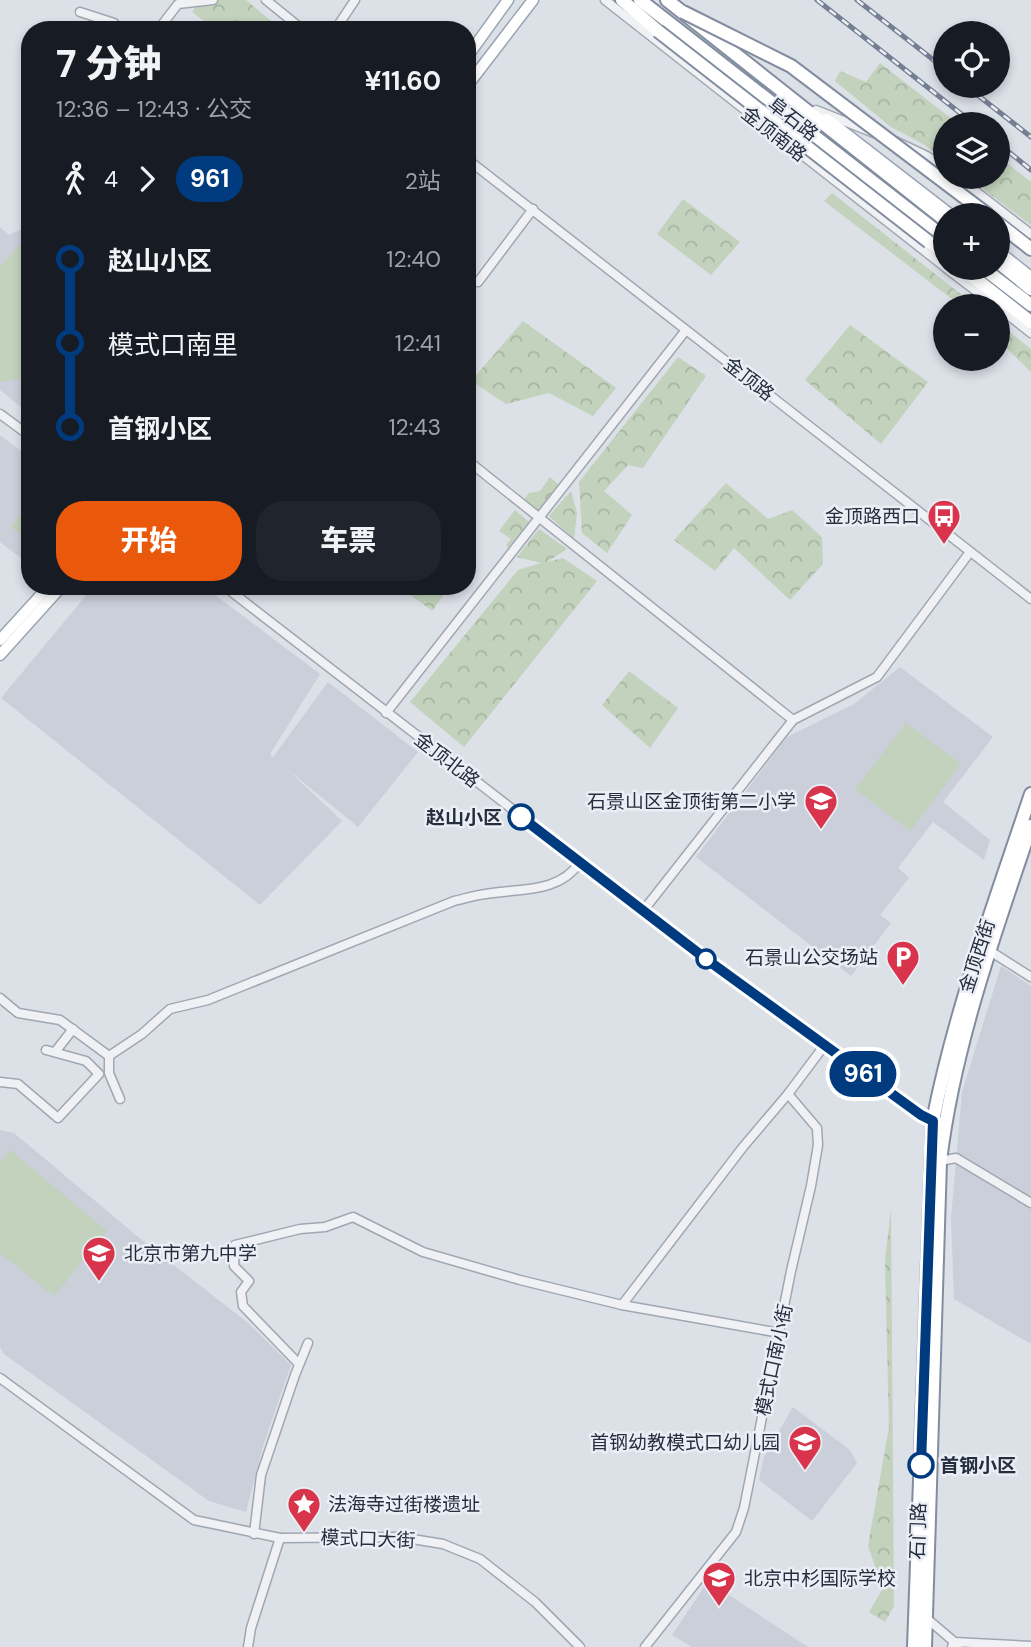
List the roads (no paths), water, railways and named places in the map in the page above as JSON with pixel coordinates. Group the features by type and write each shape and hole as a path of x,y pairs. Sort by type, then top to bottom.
{"highway":[{"path":"622,0 933,245"},
{"name":"阜石路","path":"638,0 933,230"},
{"name":"阜石路","path":"667,0 933,210"},
{"path":"683,12 791,66 972,203"},
{"path":"1010,231 1028,242"},
{"path":"1010,272 1031,289"},
{"path":"977,280 1031,322"},
{"path":"996,280 1031,307"},
{"name":"金顶西街","path":"939,1123 941,1080 962,999 1031,794"},
{"name":"金顶西街","path":"939,1123 990,951 1031,826"},
{"name":"石门路","path":"914,1647 921,1615 940,1161 939,1123"},
{"name":"石门路","path":"925,1647 921,1615 925,1299 939,1123"}],"main road":[{"path":"476,44 508,0"},
{"path":"476,74 533,0"},
{"name":"金顶南路","path":"638,0 933,230"},
{"path":"676,0 936,203"},
{"path":"1010,260 1031,277"},
{"path":"0,640 41,595"},
{"path":"0,656 54,595"}],"street":[{"path":"165,21 178,4 212,0"},
{"path":"341,21 355,0"},
{"name":"金顶南路","path":"605,0 933,257"},
{"path":"269,1 292,21"},
{"path":"80,12 108,21"},
{"path":"663,46 693,45"},
{"path":"816,110 906,145 933,161"},
{"path":"786,117 795,151"},
{"name":"金顶路","path":"476,166 1031,599"},
{"path":"970,189 1028,242"},
{"path":"478,282 533,209"},
{"name":"金顶南路","path":"963,280 980,294"},
{"name":"金顶南路","path":"1010,317 1031,333"},
{"path":"386,713 686,330"},
{"path":"0,414 21,429"},
{"path":"476,467 793,720"},
{"path":"643,911 793,720 877,677 970,552"},
{"name":"金顶北路","path":"235,595 643,911 824,1046 921,1115 939,1123"},
{"path":"109,1056 142,1034 170,1009 208,1000 454,901 485,894 545,888 569,876 580,862"},
{"path":"990,951 1031,977"},
{"path":"0,999 18,1013 60,1020 109,1056"},
{"path":"0,1082 18,1084 58,1118 99,1074 86,1062 50,1051 73,1029"},
{"path":"622,1305 824,1046"},
{"path":"109,1056 109,1073 120,1099"},
{"name":"模式口南小街","path":"645,1647 736,1532 744,1508 818,1145 817,1128 788,1094"},
{"path":"940,1161 956,1158 1031,1203"},
{"path":"299,1364 243,1306 241,1292 249,1281 234,1266 235,1245 300,1229 325,1227 353,1217 423,1252 520,1280 622,1305 780,1333"},
{"path":"254,1534 261,1475 299,1364 309,1343"},
{"name":"模式口大街","path":"0,1378 194,1520 280,1538 400,1537 443,1544 480,1559 535,1602 580,1647"},
{"path":"248,1647 251,1628 280,1538"},
{"path":"921,1615 956,1645 1031,1646"}],"railway":[{"path":"817,0 959,112"},
{"path":"857,0 933,60"},
{"path":"981,98 1031,137"},
{"path":"1010,153 1031,170"}],"place":[{"name":"金顶路西口","path":"944,546"},
{"name":"赵山小区","path":"521,817"},
{"name":"石景山区金顶街第二小学","path":"821,831"},
{"name":"石景山公交场站","path":"903,987"},
{"name":"北京市第九中学","path":"99,1283"},
{"name":"首钢小区","path":"921,1465"},
{"name":"首钢幼教模式口幼儿园","path":"805,1472"},
{"name":"法海寺过街楼遗址","path":"304,1534"},
{"name":"北京中杉国际学校","path":"719,1608"}]}
